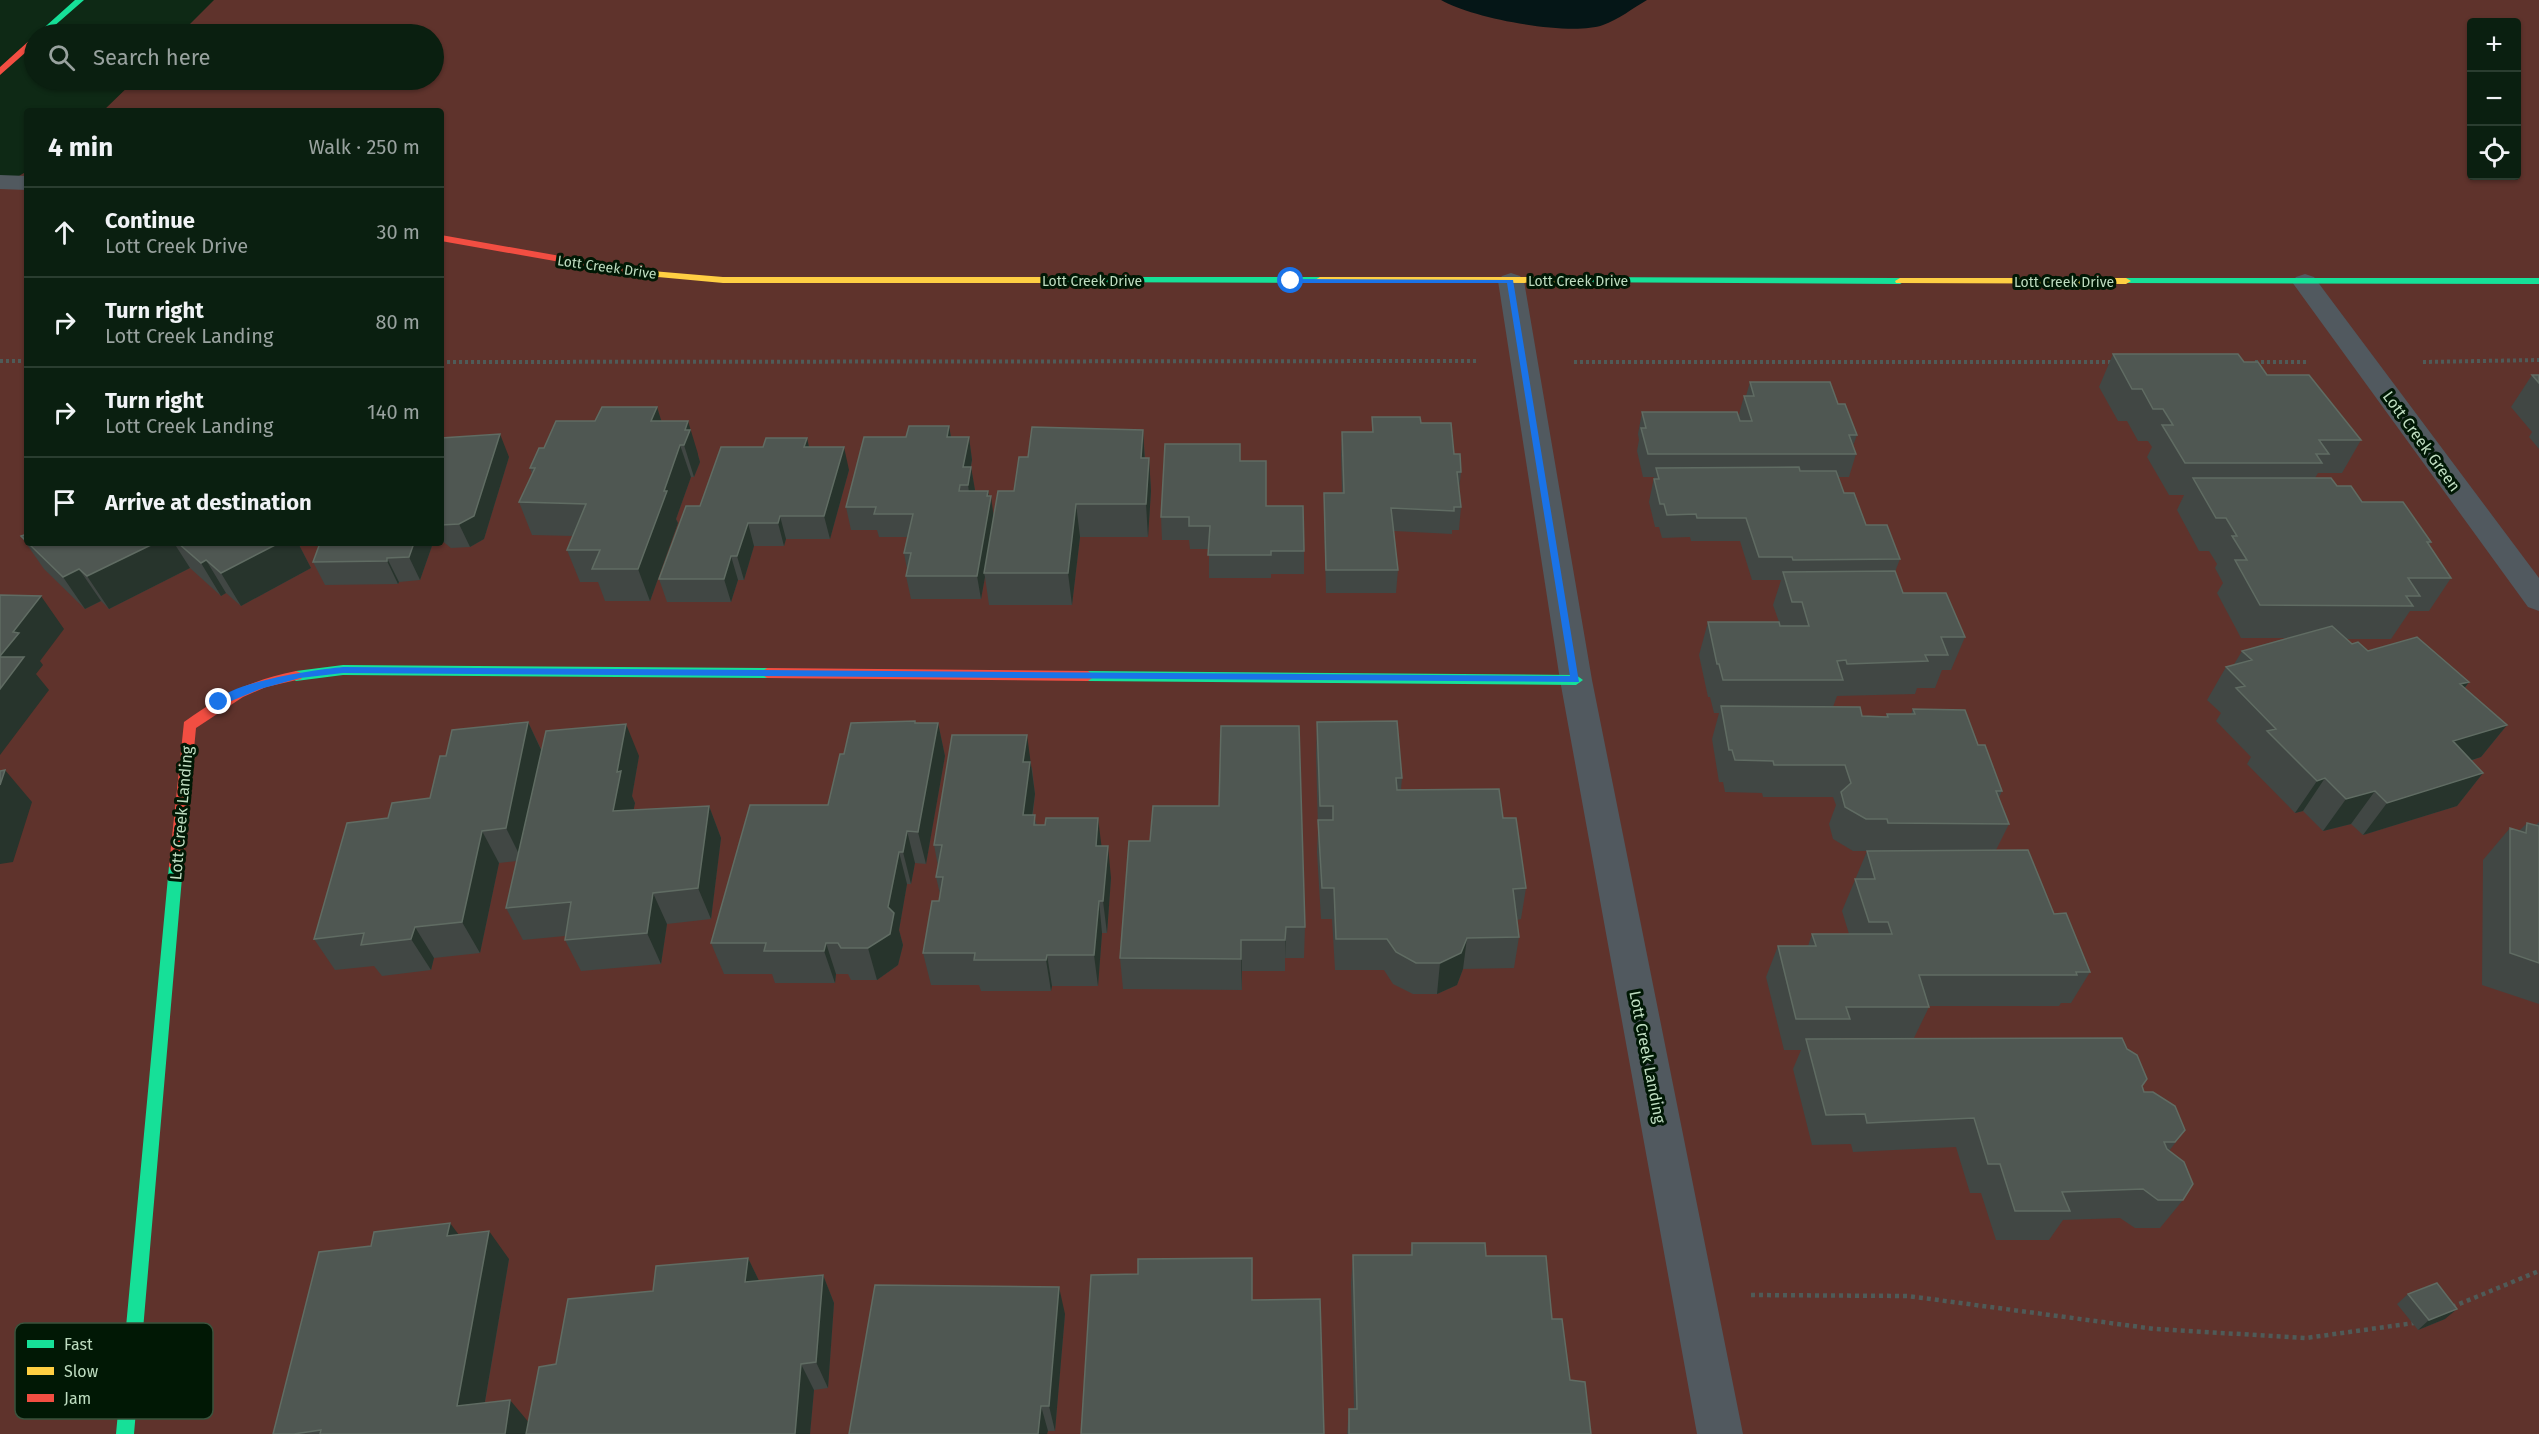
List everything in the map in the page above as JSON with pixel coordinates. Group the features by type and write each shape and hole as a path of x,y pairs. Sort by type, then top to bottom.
{"street":[{"path":"52,24 80,0"},
{"path":"0,72 24,50"},
{"path":"0,182 24,183"},
{"name":"Lott Creek Drive","path":"444,239 618,271 723,280 2539,281"},
{"name":"Lott Creek Landing","path":"1511,281 1576,680 1720,1434"},
{"name":"Lott Creek Green","path":"2305,282 2539,600"},
{"name":"Lott Creek Landing","path":"135,1323 189,726 219,702 257,686 300,674 343,670 1576,680"},
{"name":"Lott Creek Landing","path":"125,1434 126,1419"}],"path":[{"path":"0,361 24,361"},
{"path":"2444,1310 2539,1271"},
{"path":"1693,1295 1908,1296 2155,1329 2306,1338 2413,1323 2423,1319"}],"shaded area":[{"path":"214,0 2539,0 2539,1434 0,1434 0,188 24,173 24,546 444,546 444,108 106,108 125,90 444,90 444,24 190,24"},
{"path":"1441,0 1647,0 1603,25 1568,29 1497,19 1455,7"}],"building":[{"path":"2113,354 2238,354 2244,362 2258,362 2267,375 2309,375 2361,440 2319,440 2329,454 2316,454 2322,463 2185,463 2162,425 2173,425 2163,409 2153,409 2142,389 2132,389"},
{"path":"2532,375 2539,375 2539,383"},
{"path":"1750,382 1830,382 1838,404 1845,404 1857,435 1849,435 1856,454 1648,454 1641,428 1646,428 1642,412 1737,412 1740,421 1752,421 1744,396 1754,396"},
{"path":"602,407 657,407 651,421 688,421 685,430 690,430 684,445 680,445 664,491 667,491 638,569 592,569 600,550 567,550 586,504 519,502 535,468 530,468 539,448 544,448 556,421 595,421"},
{"path":"1372,417 1420,417 1421,423 1451,423 1454,454 1460,454 1461,472 1457,472 1461,507 1454,507 1454,511 1391,508 1398,570 1326,570 1324,493 1344,493 1342,432 1373,432"},
{"path":"909,426 949,426 947,437 969,437 963,467 971,467 968,485 960,485 959,491 988,491 987,496 991,496 977,576 906,576 911,553 904,553 913,514 874,514 876,507 846,507 864,437 906,437"},
{"path":"1032,427 1143,430 1141,458 1149,458 1146,504 1076,504 1068,573 984,573 998,491 1014,491 1019,457 1028,457"},
{"path":"500,434 474,516 459,524 444,525 444,438"},
{"path":"766,438 807,438 804,447 844,447 824,516 780,516 778,523 748,523 737,556 731,556 724,579 659,579 686,506 700,506 721,447 763,447"},
{"path":"1165,444 1240,444 1240,461 1266,461 1266,506 1303,506 1304,551 1271,551 1271,555 1208,555 1210,526 1189,526 1189,517 1161,517"},
{"path":"1799,467 1800,471 1836,471 1844,493 1854,493 1866,525 1887,525 1900,559 1793,560 1792,557 1759,557 1746,518 1697,518 1696,514 1667,515 1664,504 1660,504 1654,479 1659,479 1656,468"},
{"path":"2193,478 2331,478 2337,486 2351,486 2362,502 2403,502 2431,542 2427,542 2451,578 2408,578 2420,596 2406,596 2413,606 2260,605 2235,560 2247,560 2232,536 2237,536 2226,518 2216,518"},
{"path":"31,546 149,546 87,576 79,569 63,577"},
{"path":"181,546 273,546 221,573 206,560 201,563"},
{"path":"319,546 413,546 409,557 387,558 387,561 313,562"},
{"path":"1895,571 1903,593 1946,593 1965,637 1941,637 1948,655 1925,655 1928,661 1847,664 1846,660 1837,661 1843,680 1723,680 1719,664 1717,664 1708,622 1779,622 1780,626 1809,626 1802,602 1792,602 1783,572"},
{"path":"0,595 41,596 13,632 19,633 0,656"},
{"path":"2332,626 2352,644 2358,642 2368,651 2417,637 2469,682 2460,684 2507,725 2453,741 2483,773 2387,803 2375,791 2346,799 2325,778 2317,781 2267,731 2276,729 2236,688 2245,686 2226,667 2252,660 2242,651"},
{"path":"0,657 24,657 0,689"},
{"path":"1721,706 1860,707 1862,716 1888,717 1887,714 1915,714 1913,709 1965,710 1978,745 1985,745 2002,791 1996,791 2009,824 1888,823 1887,819 1866,819 1845,807 1841,792 1851,783 1845,765 1774,765 1773,761 1735,760 1732,750 1729,750"},
{"path":"915,721 915,723 938,723 918,832 907,831 903,852 899,852 888,907 894,913 890,934 868,948 841,948 838,943 826,943 824,951 764,951 766,943 711,943 750,805 828,805 840,754 844,754 851,723"},
{"path":"1397,721 1402,778 1396,778 1397,790 1499,789 1503,818 1516,818 1526,888 1513,889 1519,937 1467,938 1461,953 1440,963 1416,963 1396,952 1387,939 1336,939 1334,888 1322,888 1318,820 1333,820 1333,806 1320,806 1317,722"},
{"path":"528,722 506,828 482,831 462,922 415,927 411,939 361,945 364,933 314,939 347,823 388,818 392,803 430,798 440,756 446,756 452,730"},
{"path":"626,724 617,772 621,771 613,811 709,806 698,888 653,893 647,933 565,940 571,902 506,908 546,731"},
{"path":"1221,726 1299,726 1305,927 1286,927 1285,940 1241,940 1241,959 1120,958 1129,841 1150,841 1153,806 1219,806"},
{"path":"952,735 1027,735 1023,762 1030,762 1023,815 1035,815 1034,825 1045,825 1046,818 1098,818 1096,846 1108,846 1103,901 1099,901 1094,955 1047,955 1046,960 974,960 975,953 923,953 932,901 939,901 943,877 936,877 942,845 934,845"},
{"path":"5,770 0,785 0,771"},
{"path":"2527,823 2539,826 2539,963 2510,953 2510,828 2526,833"},
{"path":"2028,850 2054,914 2066,913 2090,972 2076,972 2077,975 1919,975 1929,1007 1846,1007 1850,1019 1796,1019 1778,946 1816,946 1812,934 1892,934 1888,922 1869,922 1855,879 1875,879 1867,851"},
{"path":"2122,1038 2127,1049 2137,1055 2147,1079 2142,1086 2144,1092 2153,1092 2175,1106 2185,1130 2175,1142 2164,1142 2167,1149 2184,1162 2193,1184 2183,1200 2158,1200 2143,1189 2062,1192 2070,1211 2015,1211 2000,1164 1988,1164 1974,1118 1867,1123 1865,1114 1826,1115 1806,1039"},
{"path":"450,1223 447,1236 489,1231 457,1406 510,1400 505,1434 320,1434 321,1430 273,1434 319,1252 371,1246 374,1232"},
{"path":"1412,1243 1485,1243 1486,1256 1546,1256 1552,1319 1562,1319 1570,1380 1585,1382 1591,1434 1349,1434 1349,1409 1357,1409 1353,1255 1412,1255"},
{"path":"748,1258 745,1282 823,1275 816,1362 801,1364 795,1434 526,1434 539,1367 556,1364 568,1299 653,1291 656,1266"},
{"path":"1252,1258 1252,1300 1320,1299 1324,1434 1081,1434 1091,1275 1138,1274 1138,1259"},
{"path":"2437,1283 2457,1309 2429,1320 2408,1294"},
{"path":"875,1285 1059,1287 1049,1406 1041,1406 1038,1434 849,1434"}],"traffic: fast":[{"path":"52,24 80,0"},
{"path":"1049,280 1320,280"},
{"path":"1554,280 1900,281"},
{"path":"2126,281 2539,281"},
{"path":"296,676 343,670 767,673"},
{"path":"1088,676 1576,680"},
{"path":"135,1323 176,866"},
{"path":"125,1434 126,1419"}],"traffic: slow":[{"path":"640,273 723,280 1049,280"},
{"path":"1320,280 1554,280"},
{"path":"1900,281 2126,281"}],"traffic: jam":[{"path":"0,72 24,50"},
{"path":"444,239 640,273"},
{"path":"767,673 1088,676"},
{"path":"176,866 189,726 239,693 264,683 296,676"}],"route":[{"path":"219,702 257,686 300,674 343,670 1576,680 1511,281 1291,281"}]}
